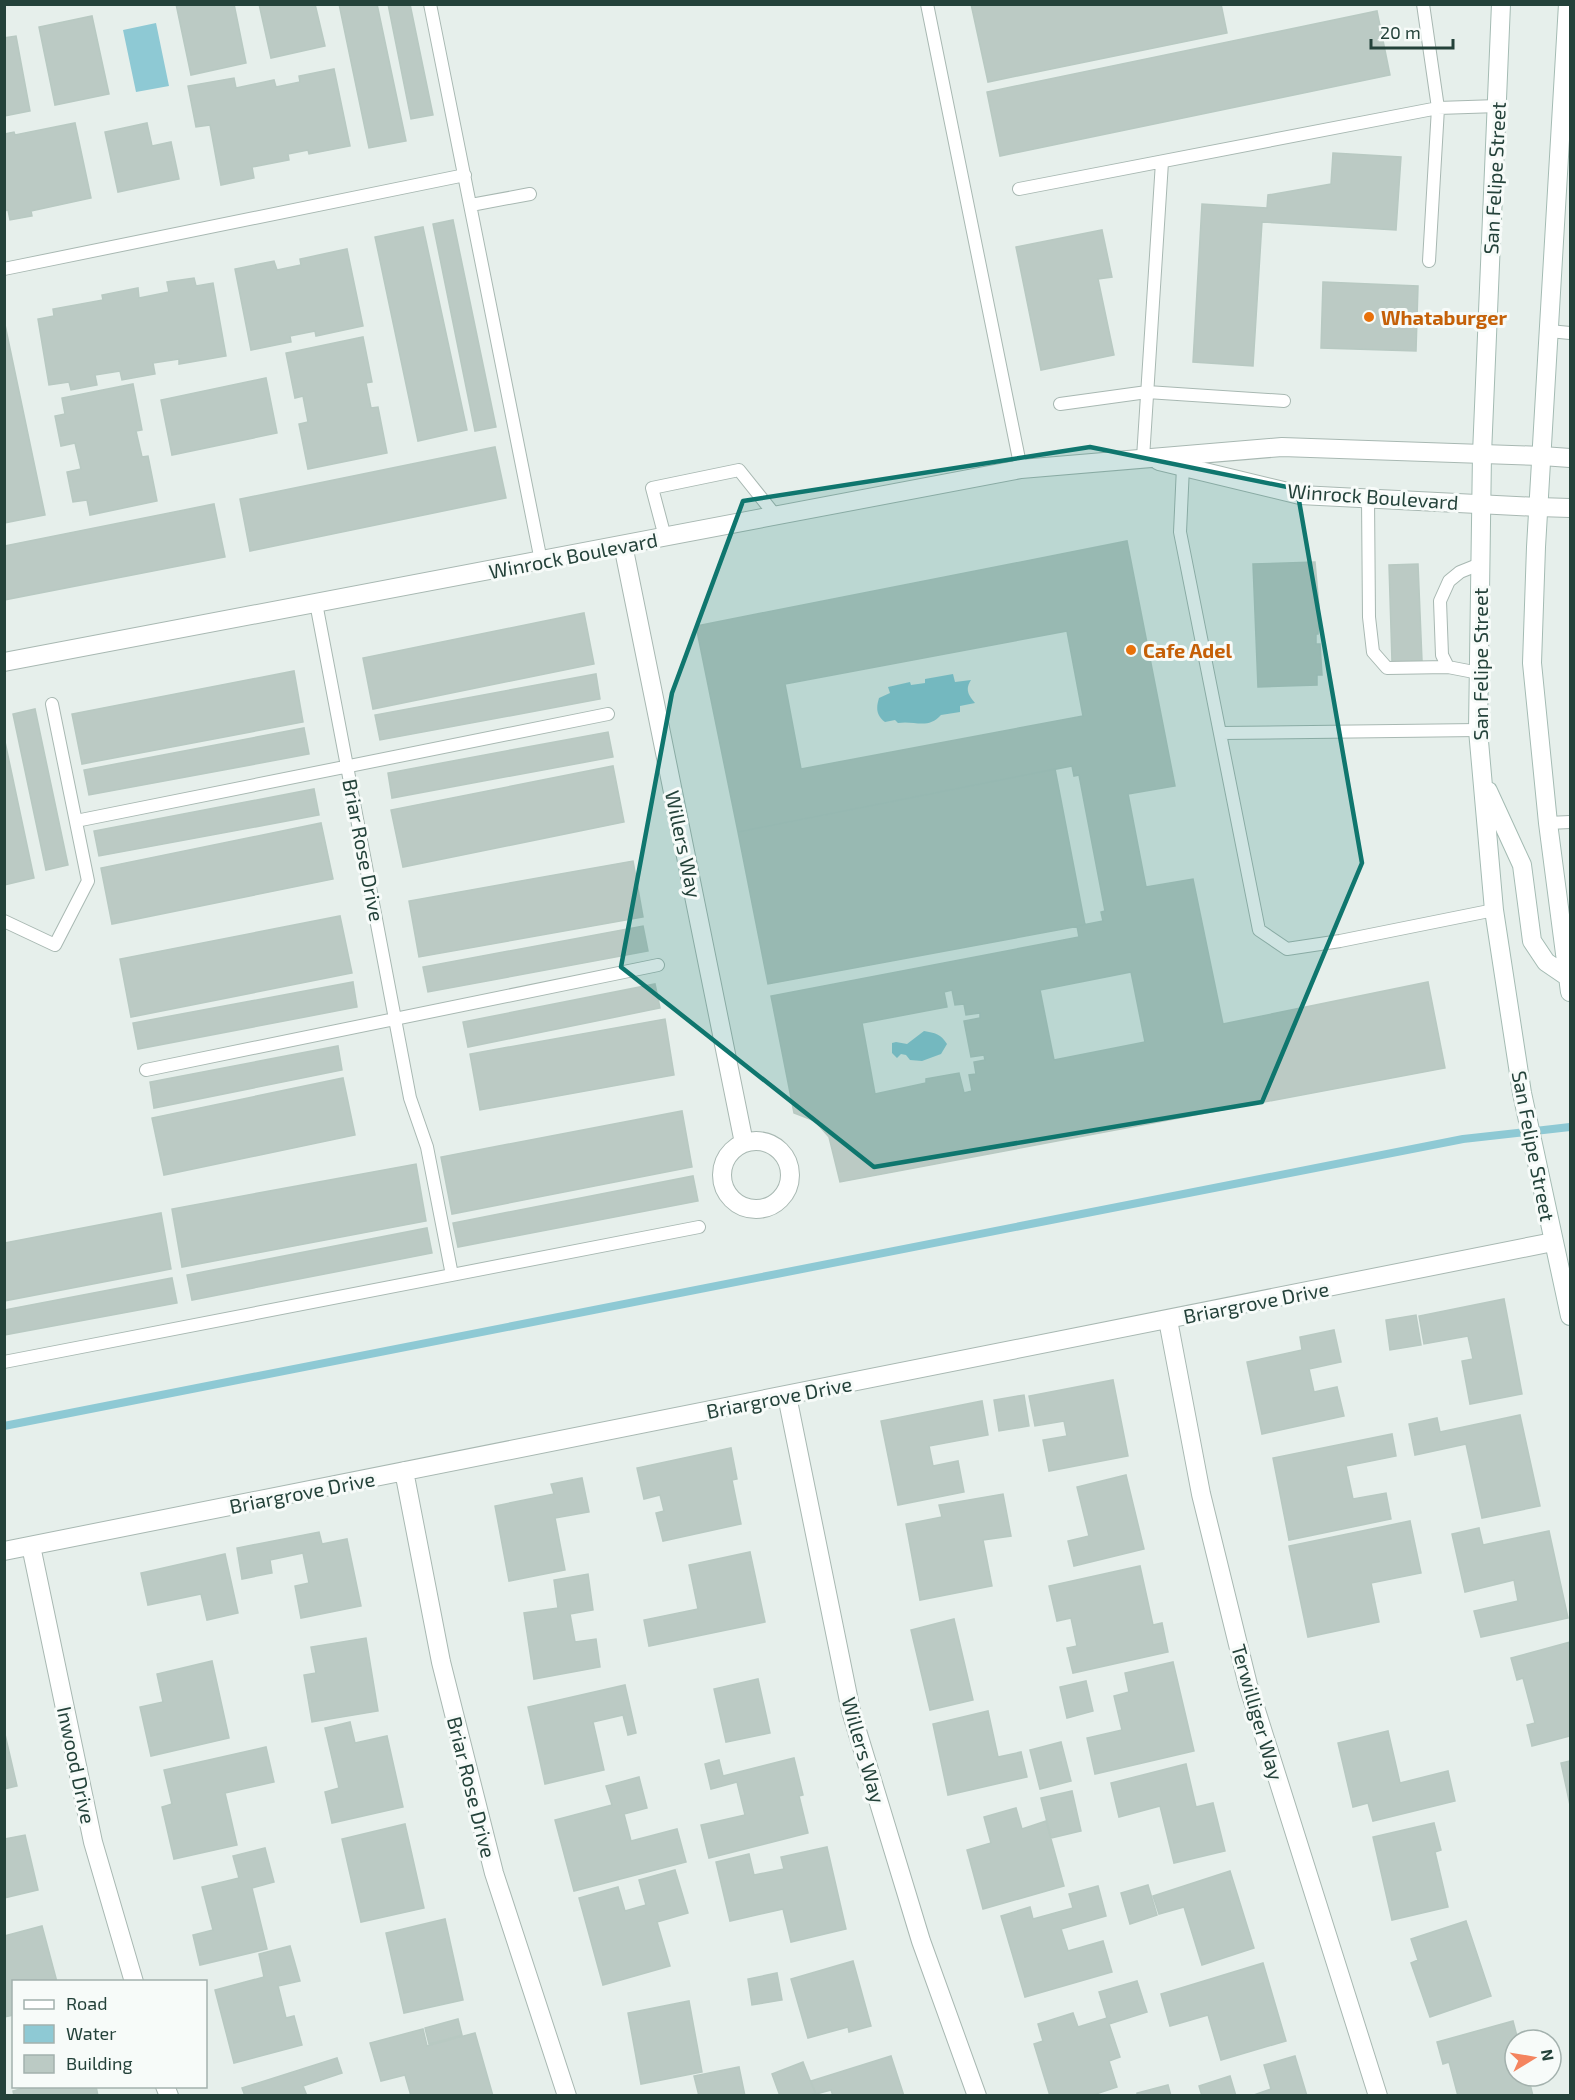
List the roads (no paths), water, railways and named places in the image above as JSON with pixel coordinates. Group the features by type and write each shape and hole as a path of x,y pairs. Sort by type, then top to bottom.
{"street":[{"name":"San Felipe Street","path":"1501,4 1482,454 1478,730 1494,909 1522,1093 1570,1316"},
{"path":"1568,4 1568,47 1538,507 1532,663 1548,823 1570,981"},
{"name":"Winrock Boulevard","path":"4,662 1021,469 1282,447 1570,458"},
{"name":"Winrock Boulevard","path":"1143,458 1300,495 1570,508"},
{"name":"Willers Way","path":"623,545 744,1143"},
{"path":"1483,778 1522,865 1532,941 1546,962 1570,981"},
{"name":"Briargrove Drive","path":"4,1551 1553,1242"},
{"name":"Terwilliger Way","path":"1168,1320 1201,1494 1248,1685 1378,2096"},
{"name":"Willers Way","path":"787,1396 851,1711 921,1941 977,2096"},
{"name":"Briar Rose Drive","path":"404,1472 441,1662 494,1873 567,2096"},
{"name":"Inwood Drive","path":"31,1546 93,1842 133,1980"}],"lane":[{"path":"430,4 541,561"},
{"path":"927,4 1021,469"},
{"path":"1423,4 1438,108 1429,261"},
{"path":"1019,189 1438,108 1498,106"},
{"path":"1143,458 1162,162"},
{"path":"4,269 465,175"},
{"path":"471,205 530,194"},
{"path":"1549,332 1570,333"},
{"path":"1060,404 1147,392 1284,400"},
{"path":"1183,467 1180,532 1259,930 1287,949 1350,939 1494,909"},
{"path":"665,537 652,488 739,470 775,515"},
{"path":"1368,498 1369,617 1373,652 1387,668 1448,667 1479,673"},
{"path":"1448,667 1442,655 1440,602 1449,581 1460,572 1480,564"},
{"name":"Briar Rose Drive","path":"316,603 410,1098 427,1147 452,1275"},
{"path":"4,921 55,945 88,881 52,704"},
{"path":"76,821 608,714"},
{"path":"1221,733 1478,730"},
{"path":"1548,823 1570,822"},
{"path":"146,1070 658,965"},
{"path":"4,1362 699,1227"}],"water":[{"path":"156,23 169,86 136,92 123,30"},
{"path":"953,674 955,682 971,680 968,692 975,703 960,706 960,712 941,715 936,720 926,723 898,723 895,720 885,722 878,714 879,698 890,693 888,687 910,682 911,685 925,683 925,679"},
{"path":"924,1031 937,1034 945,1041 947,1044 941,1054 922,1061 910,1060 906,1055 901,1054 897,1058 892,1053 892,1043 907,1044"}],"waterway":[{"path":"4,1426 1463,1139 1570,1127"}],"place":[{"name":"Whataburger","path":"1369,317"},
{"name":"Cafe Adel","path":"1131,650"}]}
